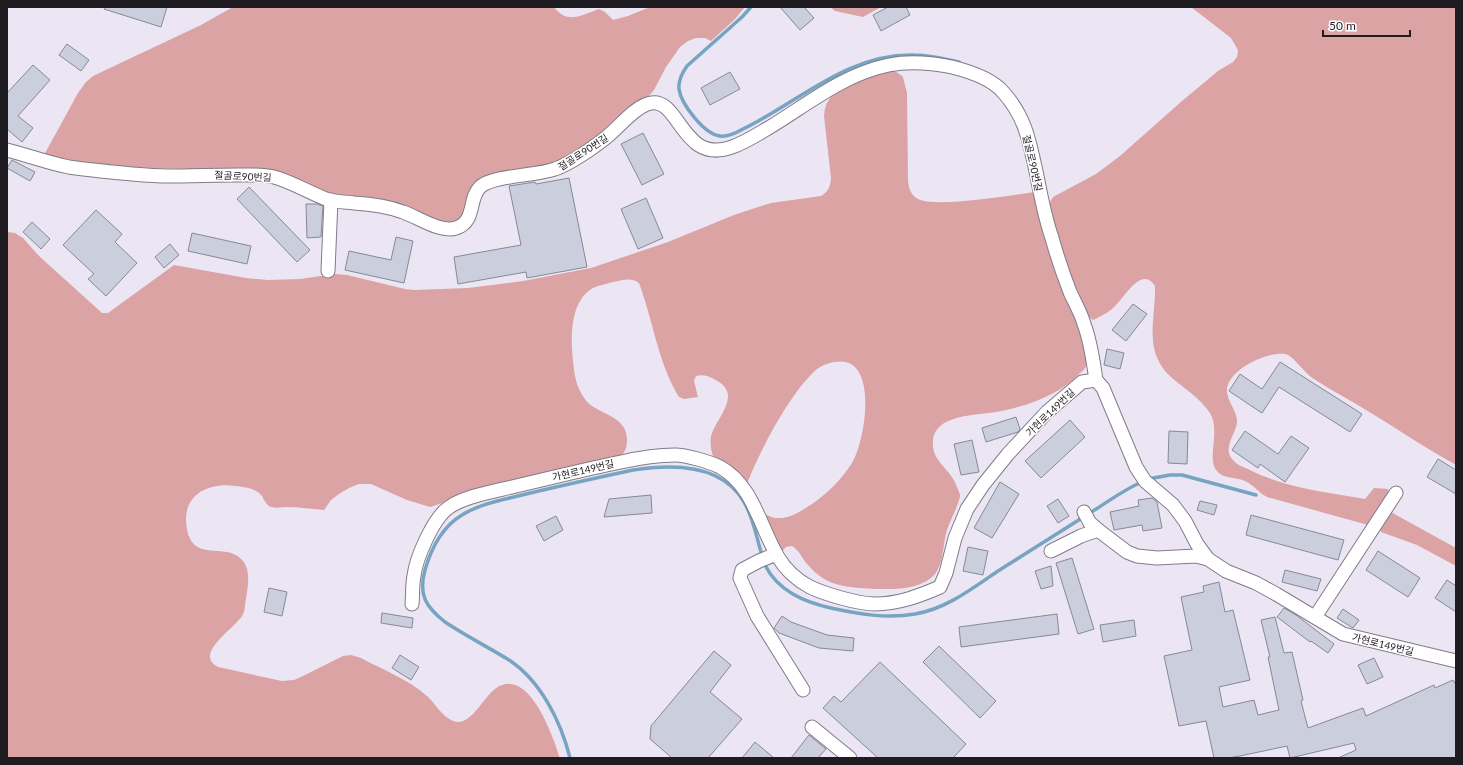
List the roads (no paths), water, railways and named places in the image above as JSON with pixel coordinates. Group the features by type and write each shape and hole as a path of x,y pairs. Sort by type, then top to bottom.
{"lane":[{"name":"절골로90번길","path":"7,150 66,166 107,172 165,176 197,174 269,175 331,200 381,206 404,212 433,225 448,229 458,228 466,223 471,214 477,190 483,184 500,179 554,170 563,166 607,137 646,104 656,102 663,104 672,113 690,139 708,149 719,151 734,146 754,136 835,86 861,73 891,64 916,63 942,65 968,71 1001,89 1022,120 1031,145 1049,230 1061,268 1084,324 1091,350 1096,380"},
{"path":"328,271 331,200"},
{"name":"가현로149번길","path":"412,604 414,575 422,548 435,523 447,509 457,502 608,464 649,456 676,455 703,461 720,467 739,482 751,500 776,554 791,574 810,587 845,599 874,604 897,602 920,596 940,587 946,573 955,538 967,509 983,484 1008,454 1047,412 1082,382 1096,380 1103,388 1136,467 1145,481 1173,505 1185,521 1197,544 1208,560 1226,571 1276,594 1343,634 1456,661"},
{"path":"1315,617 1396,493"},
{"path":"1084,512 1090,522 1098,530 1127,552 1137,556 1157,558 1196,556 1208,560"},
{"path":"1051,550 1098,530"},
{"path":"776,554 747,566 742,570 740,578 757,616 803,690"},
{"path":"812,727 850,758"}],"waterway":[{"path":"751,7 742,17 687,66 680,80 679,89 689,110 707,130 720,136 738,132 825,81 846,70 867,62 890,56 914,55 931,56 959,62"},
{"path":"570,758 555,717 548,703 531,679 509,660 445,622 428,606 423,593 423,579 427,562 443,532 462,515 483,505 633,470 679,467 709,473 723,480 734,489 744,502 750,514 761,552"},
{"path":"1148,479 1170,475 1182,475 1256,495"},
{"path":"765,565 770,574 784,588 802,599 811,602 862,614 883,616 915,614 938,608 959,597 1117,495 1142,482"}]}
